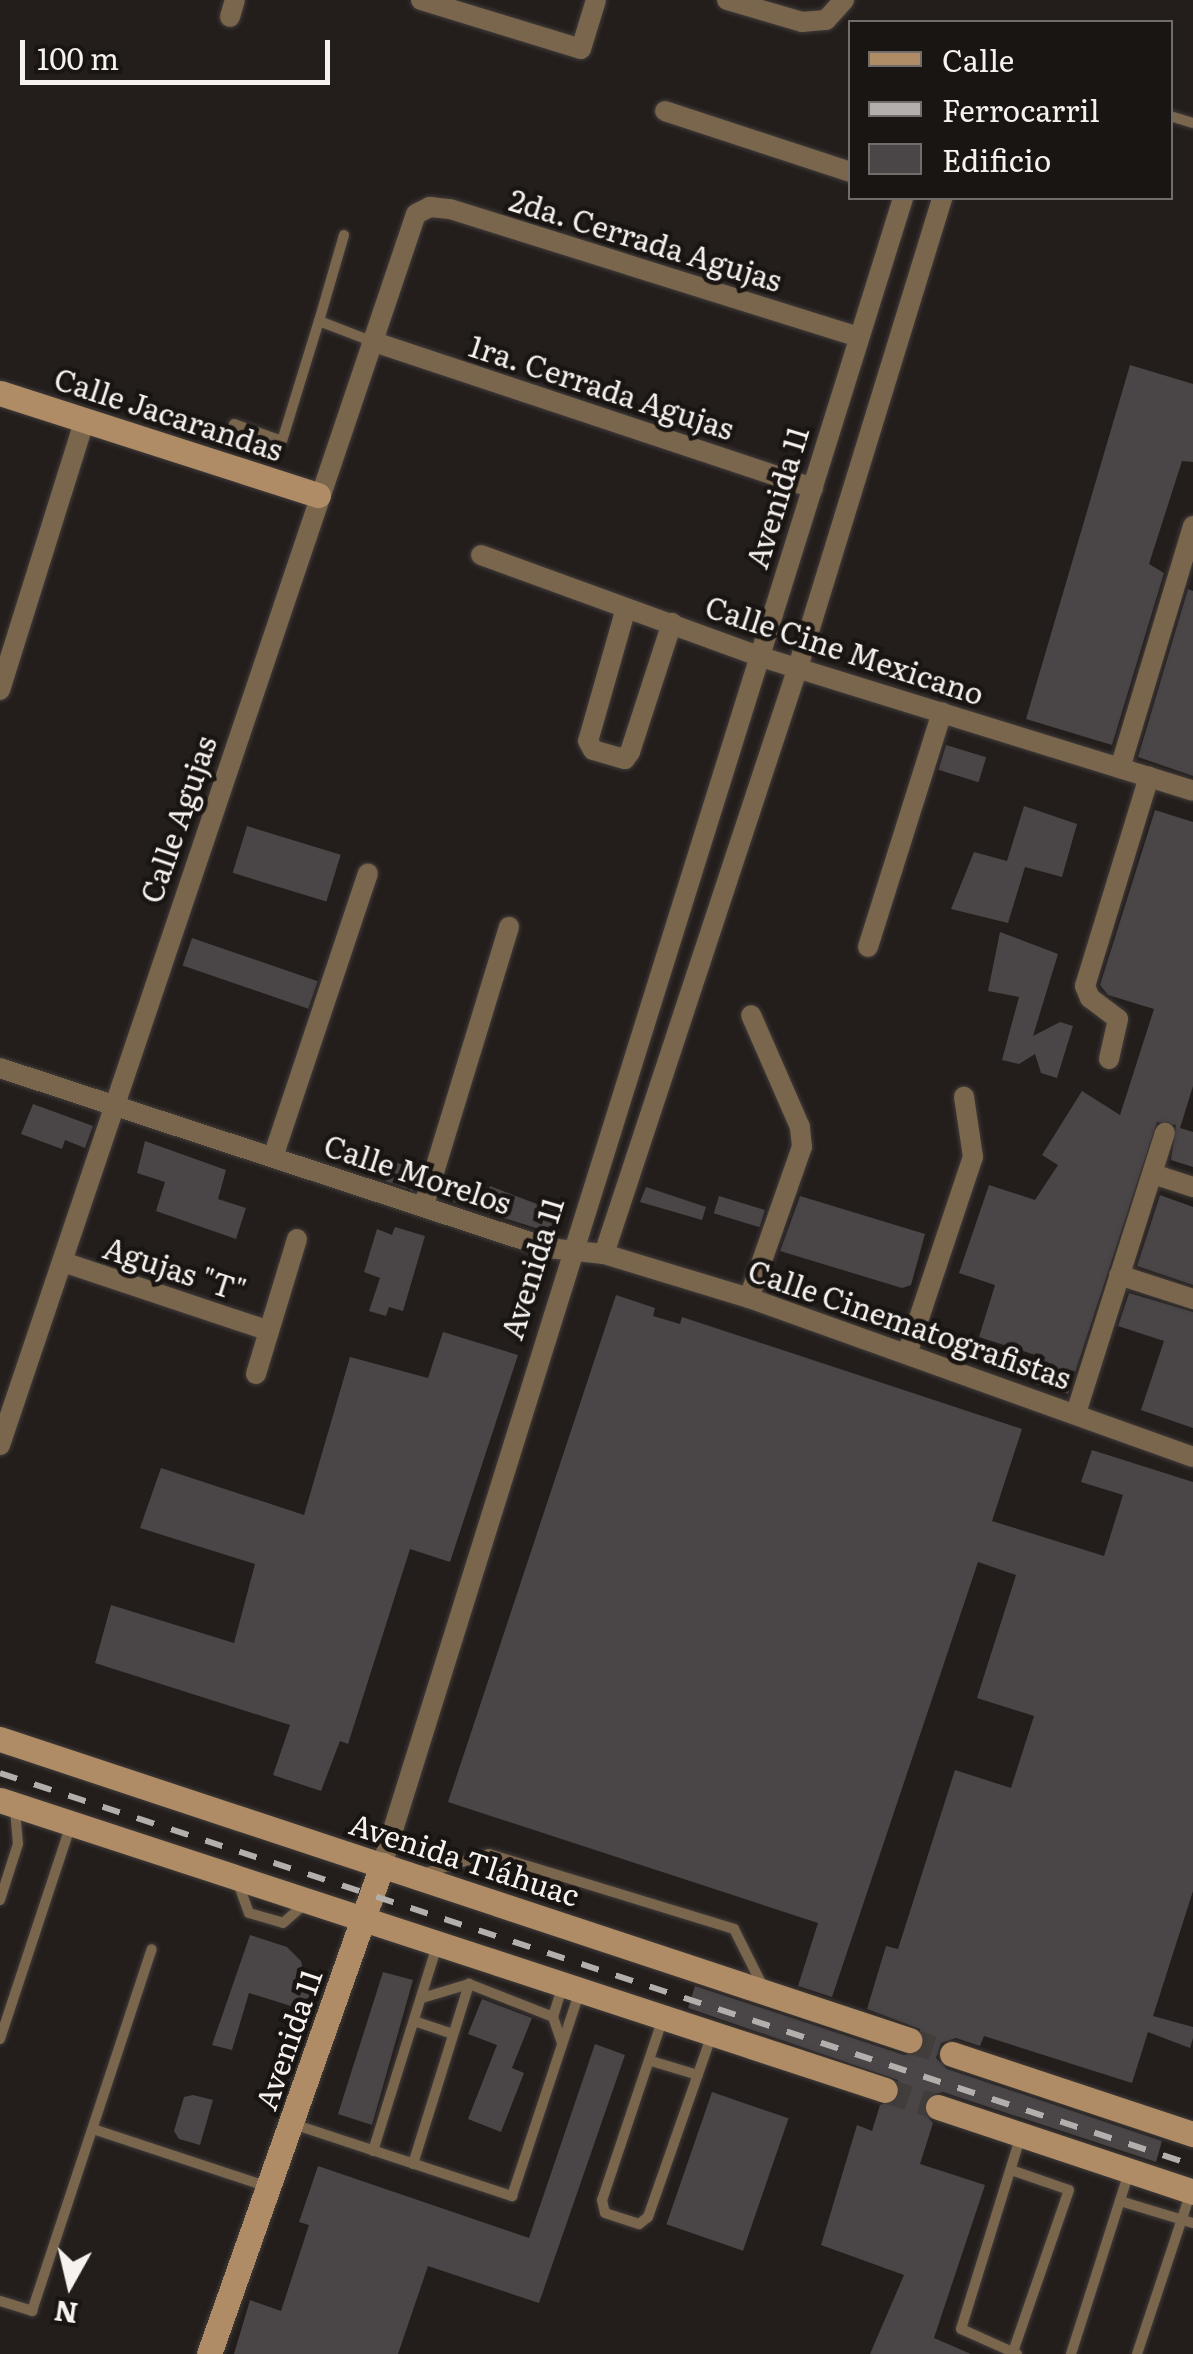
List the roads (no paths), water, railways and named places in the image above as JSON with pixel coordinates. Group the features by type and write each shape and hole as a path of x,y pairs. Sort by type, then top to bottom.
{"main road":[{"name":"Calle Jacarandas","path":"0,393 318,495"},
{"name":"Avenida Tláhuac","path":"0,1739 910,2040"},
{"path":"7,1803 364,1916 885,2090"},
{"name":"Avenida 11","path":"208,2354 382,1865"},
{"path":"952,2054 1193,2134"},
{"path":"938,2108 1192,2192"}],"street":[{"path":"422,0 582,49 596,0"},
{"path":"727,0 802,22 826,20 844,0"},
{"path":"665,111 848,171"},
{"name":"Avenida 11","path":"382,1865 682,889 761,657 902,200"},
{"path":"604,1254 798,666 941,200"},
{"name":"2da. Cerrada Agujas","path":"416,214 430,207 450,209 859,337"},
{"name":"Calle Agujas","path":"0,1445 416,214"},
{"name":"1ra. Cerrada Agujas","path":"371,341 814,488"},
{"path":"0,690 84,419"},
{"path":"1120,768 1193,526"},
{"name":"Calle Cine Mexicano","path":"480,556 761,657 1193,792"},
{"path":"626,608 588,741 593,750 625,759 630,752 672,623"},
{"path":"868,947 942,712"},
{"path":"1109,1059 1118,1019 1090,998 1085,986 1148,777"},
{"path":"273,1157 368,873"},
{"path":"682,889 719,900"},
{"path":"424,1205 509,927"},
{"path":"749,1298 802,1147 800,1128 751,1015"},
{"name":"Calle Morelos","path":"0,1068 114,1102 548,1248 604,1254"},
{"path":"907,1354 973,1157 964,1097"},
{"path":"1076,1413 1165,1133"},
{"path":"1152,1174 1193,1187"},
{"path":"256,1374 297,1240"},
{"name":"Calle Cinematografistas","path":"604,1254 749,1298 1193,1457"},
{"name":"Agujas \"T\"","path":"63,1262 269,1331"},
{"path":"1119,1275 1193,1300"}],"lane":[{"path":"234,424 282,441 344,236"},
{"path":"318,322 371,341"},
{"path":"0,1900 18,1844 7,1803"},
{"path":"0,2039 72,1824"},
{"path":"417,1875 488,1854 734,1930 766,1992"},
{"path":"373,2150 439,1941"},
{"path":"0,2301 32,2311 152,1949"},
{"path":"422,1998 468,1984 553,2017"},
{"path":"413,2164 468,1984"},
{"path":"292,2124 512,2196 562,2044 571,1987"},
{"path":"562,2044 553,2017 571,1987"},
{"path":"663,2018 602,2200 605,2213 639,2224 648,2217 713,2032"},
{"path":"414,2021 453,2034"},
{"path":"651,2061 698,2074"},
{"path":"93,2128 269,2187"},
{"path":"1012,2170 1069,2190 1015,2353 962,2329 1021,2135"},
{"path":"1070,2354 1130,2171"},
{"path":"1137,2354 1187,2221 1192,2192"},
{"path":"1120,2201 1187,2221"}],"tunnel":[{"path":"909,2040 952,2054"},
{"path":"885,2090 938,2107"}],"railway":[{"path":"0,1773 1193,2165"}]}
